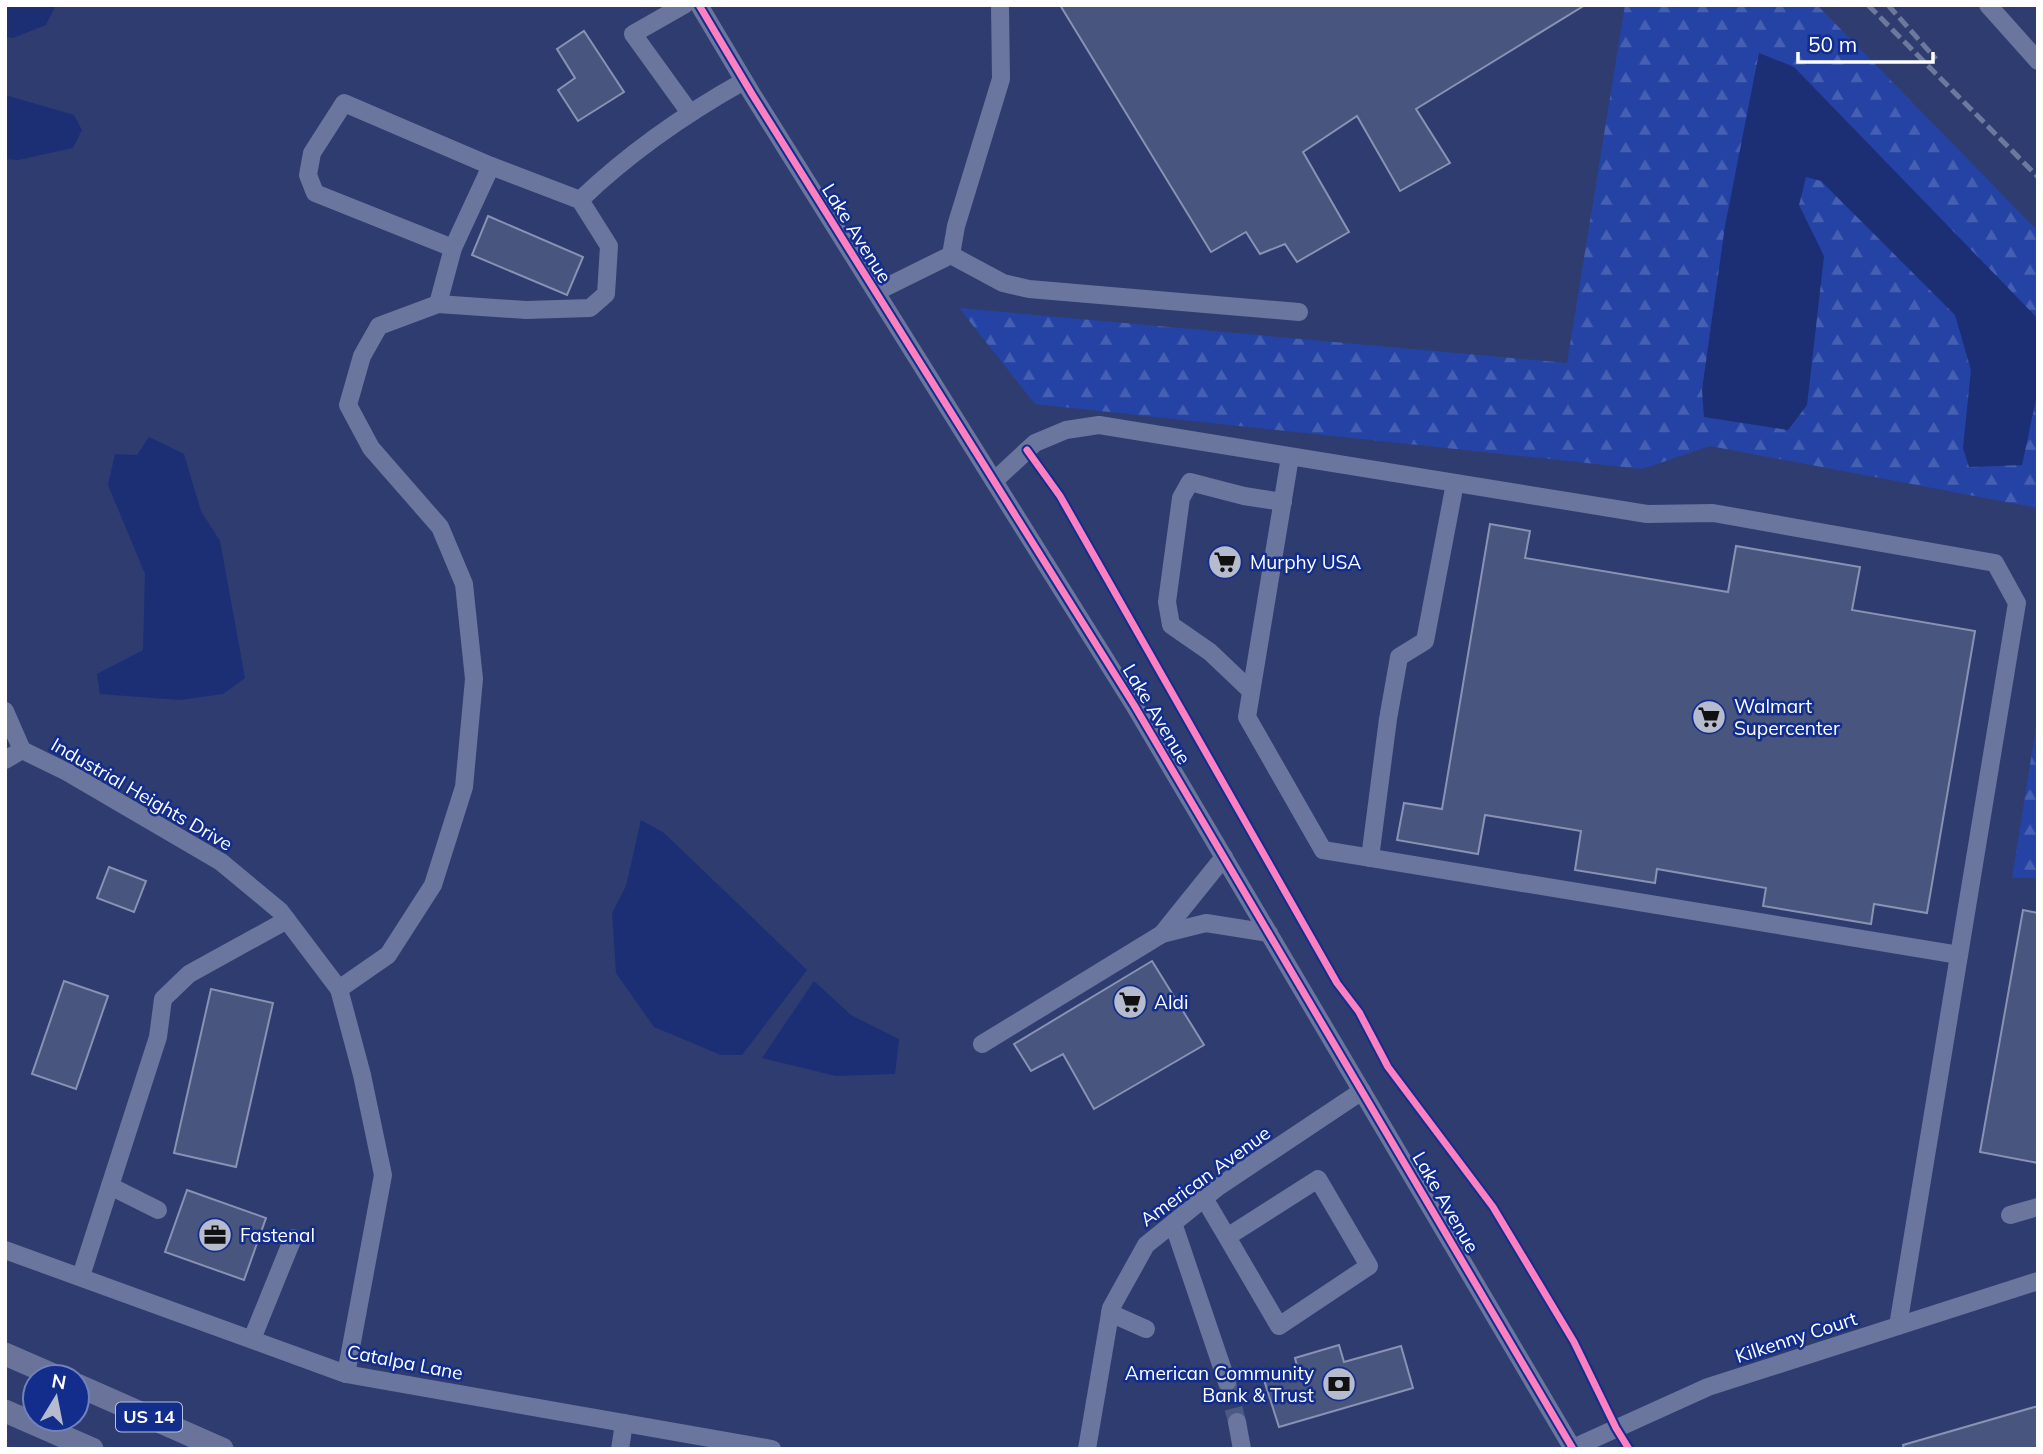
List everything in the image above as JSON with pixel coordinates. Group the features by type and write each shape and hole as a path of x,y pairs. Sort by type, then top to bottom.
{"main road":[{"path":"5,1354 26,1363"},
{"name":"US 14","path":"91,1391 222,1449"},
{"path":"5,1412 92,1449"}],"street":[{"path":"684,5 633,34 690,113"},
{"name":"Lake Avenue","path":"699,5 1134,705 1572,1449"},
{"path":"951,255 956,226 1000,79 1000,5"},
{"path":"1988,5 2038,61"},
{"path":"580,200 611,170 690,113 744,81"},
{"path":"339,989 388,955 433,885 464,787 474,679 464,584 440,527 371,448 348,405 362,356 379,326 438,304 526,310 590,308 606,294 609,246 580,200 491,166 344,103 312,153 308,175 316,193 453,248"},
{"path":"438,304 453,248 491,166"},
{"path":"876,292 951,255"},
{"path":"951,255 1003,283 1029,289 1299,312"},
{"path":"994,481 1035,443 1066,430 1099,425 1647,514 1713,513 1995,563 2017,603 1898,1326"},
{"path":"1290,457 1247,718 1323,850 1959,955"},
{"path":"1251,691 1210,652 1171,625 1167,602 1181,498 1189,482 1244,496 1283,502"},
{"path":"1370,858 1399,657 1425,641 1455,483"},
{"path":"5,711 23,750 5,760"},
{"name":"Industrial Heights Drive","path":"23,750 67,772 220,862 280,911 339,989 362,1075 383,1175 346,1374"},
{"path":"1162,934 1224,857"},
{"path":"81,1276 158,1037 163,999 189,974 287,920"},
{"path":"982,1044 1162,934 1206,923 1269,933"},
{"name":"American Avenue","path":"1087,1449 1110,1313 1146,1245 1204,1198 1362,1091"},
{"path":"1204,1198 1279,1326 1369,1266 1318,1179 1227,1237"},
{"path":"110,1186 158,1210"},
{"path":"2010,1215 2038,1208"},
{"path":"1173,1223 1227,1382"},
{"path":"252,1339 293,1238"},
{"name":"Catalpa Lane","path":"5,1250 346,1374 772,1449"},
{"name":"Kilkenny Court","path":"1572,1449 1708,1387 2038,1282"},
{"path":"1110,1313 1146,1329"},
{"path":"1237,1422 1242,1449"},
{"path":"620,1449 624,1423"}],"green space":[{"path":"1625,5 1817,5 2038,231 2038,508 1710,446 1642,469 1035,404 959,308 1567,363"},
{"path":"2038,715 2038,878 2012,878"}],"shaded area":[{"path":"5,5 56,5 46,25 13,38 5,37"},
{"path":"1759,53 1794,67 2038,319 2038,390 2022,465 1969,467 1963,448 1971,370 1955,315 1821,181 1806,177 1799,205 1824,256 1807,405 1788,430 1704,417 1702,390 1725,226"},
{"path":"5,95 74,115 82,130 73,148 18,160 5,159"},
{"path":"149,437 184,454 201,511 220,541 245,678 223,694 180,700 100,694 97,674 143,650 145,574 108,485 115,454 137,455"},
{"path":"641,820 664,833 807,970 742,1055 721,1055 654,1027 616,973 612,913 626,886"},
{"path":"814,981 851,1015 899,1039 895,1074 836,1076 762,1058"}],"building":[{"path":"1060,5 1585,5 1416,109 1450,163 1400,191 1357,116 1303,152 1349,232 1297,262 1285,244 1260,254 1246,232 1211,252"},
{"path":"584,31 624,92 578,121 558,90 575,78 557,49"},
{"path":"488,216 583,257 567,295 472,255"},
{"name":"Walmart Supercenter","path":"1490,524 1530,531 1525,558 1728,592 1736,546 1860,567 1852,610 1975,631 1927,913 1874,904 1871,924 1763,906 1766,888 1657,869 1655,883 1575,870 1581,831 1485,815 1478,854 1397,840 1404,803 1442,809"},
{"path":"109,867 146,881 134,912 97,898"},
{"path":"2023,910 2038,913 2038,1163 1980,1152"},
{"name":"Aldi","path":"1152,961 1204,1045 1094,1109 1063,1054 1031,1071 1014,1044"},
{"path":"64,981 108,996 76,1089 32,1074"},
{"path":"211,989 273,1003 236,1167 174,1153"},
{"name":"Fastenal","path":"187,1190 266,1218 244,1280 165,1252"},
{"name":"American Community Bank & Trust","path":"1339,1345 1344,1362 1401,1346 1413,1388 1279,1427 1264,1380 1298,1370 1295,1358"},
{"path":"2038,1406 2038,1449 1904,1449 1903,1445"}],"tunnel":[{"path":"1227,1382 1237,1422"}],"railway":[{"path":"1868,5 2038,177"},
{"path":"1888,5 1936,59"}],"cycle path":[{"path":"699,5 1134,705 1573,1449"},
{"path":"1027,450 1060,496 1337,983 1359,1012 1388,1067 1493,1207 1574,1342 1629,1449"}],"place":[{"name":"Murphy USA","path":"1225,562"},
{"name":"Walmart Supercenter","path":"1709,717"},
{"name":"Aldi","path":"1130,1002"},
{"name":"Fastenal","path":"215,1235"},
{"name":"American Community Bank & Trust","path":"1339,1384"}]}
